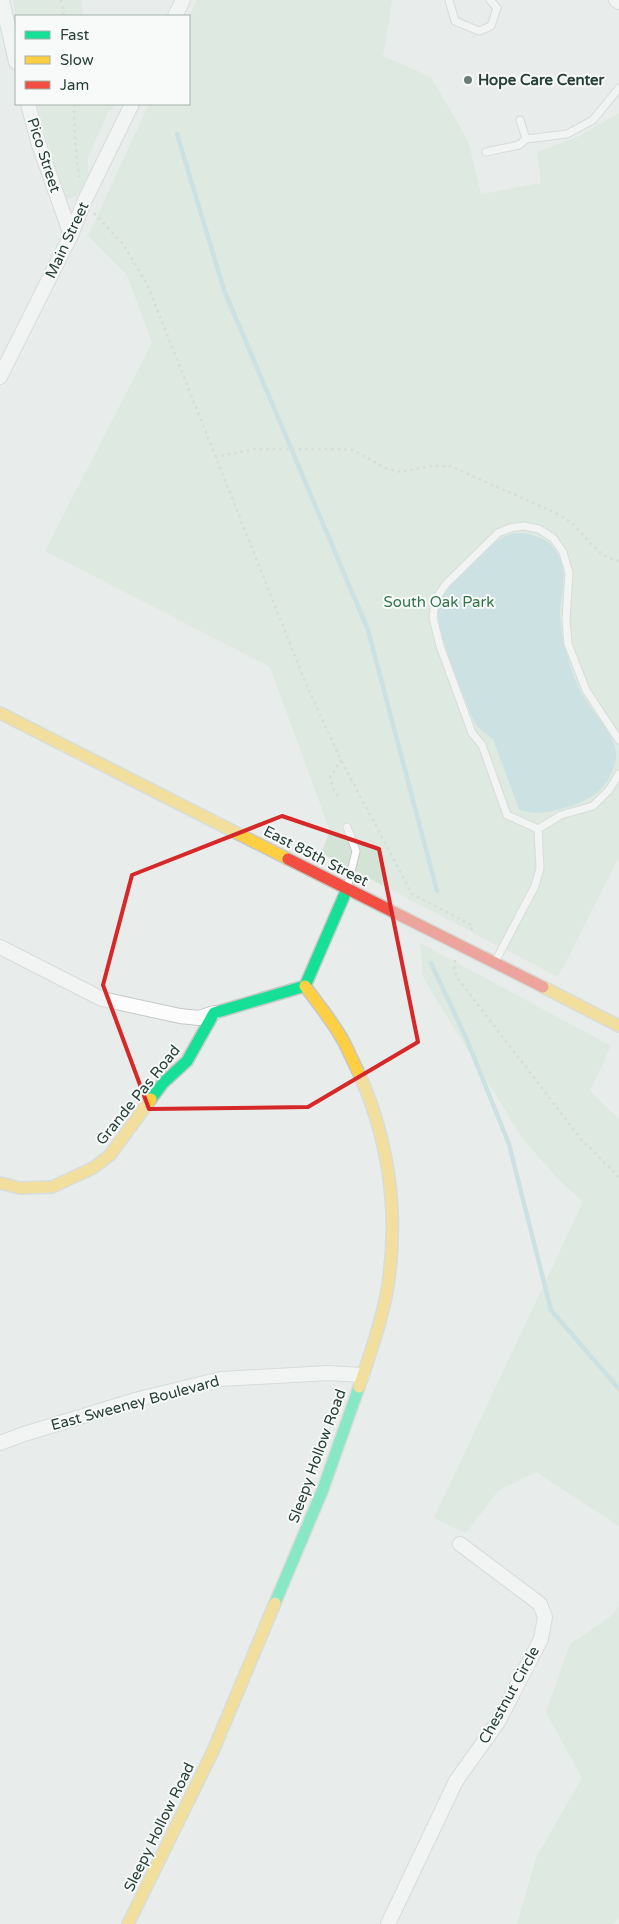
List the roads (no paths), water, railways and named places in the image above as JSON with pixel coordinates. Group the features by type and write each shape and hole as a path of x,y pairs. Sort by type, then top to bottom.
{"street":[{"path":"2,0 15,58"},
{"path":"176,15 183,0"},
{"name":"Pico Street","path":"28,105 39,146 71,235"},
{"name":"Main Street","path":"0,377 71,235 84,202 132,105"},
{"name":"East 85th Street","path":"0,713 619,1026"},
{"path":"0,947 102,999 180,1016 199,1018 305,986 346,889"},
{"name":"Sleepy Hollow Road","path":"128,1924 213,1751 323,1489 376,1340 386,1296 392,1244 392,1192 383,1140 365,1085 339,1033 305,986"},
{"name":"Grande Pas Road","path":"0,1183 20,1188 52,1187 93,1168 110,1155 163,1084 187,1061 214,1014"},
{"name":"East Sweeney Boulevard","path":"0,1443 139,1399 221,1379 328,1373 362,1375"},
{"name":"Chestnut Circle","path":"388,1924 456,1782 498,1722 540,1639 544,1617 540,1604 460,1544"}],"lane":[{"path":"452,1 455,21 479,31 491,26 496,8 490,0"},
{"path":"486,152 519,145 526,138 567,134 593,120 619,88"},
{"path":"520,120 526,138"},
{"path":"538,829 507,815 482,744 472,733 440,646 433,618 435,600 446,584 498,533 510,528 524,526 539,529 553,538 564,552 568,573 566,612 568,644 586,690 619,740"},
{"path":"538,829 561,815 592,806 609,790 619,774"},
{"path":"346,889 356,851 347,827"},
{"path":"495,962 535,886 540,868 538,829"}],"water":[{"path":"514,533 528,534 541,538 557,551 564,579 560,614 563,641 568,659 581,693 611,738 616,757 609,778 605,785 595,794 575,805 538,813 519,809 493,739 475,724 451,664 438,616 440,600 447,589 491,546"}],"waterway":[{"path":"177,134 224,290 368,630 437,891"},
{"path":"431,963 467,1040 509,1144 551,1310 619,1389"}],"place":[{"name":"Hope Care Center","path":"468,80"}],"park label":[{"name":"South Oak Park","path":"439,602"}]}
